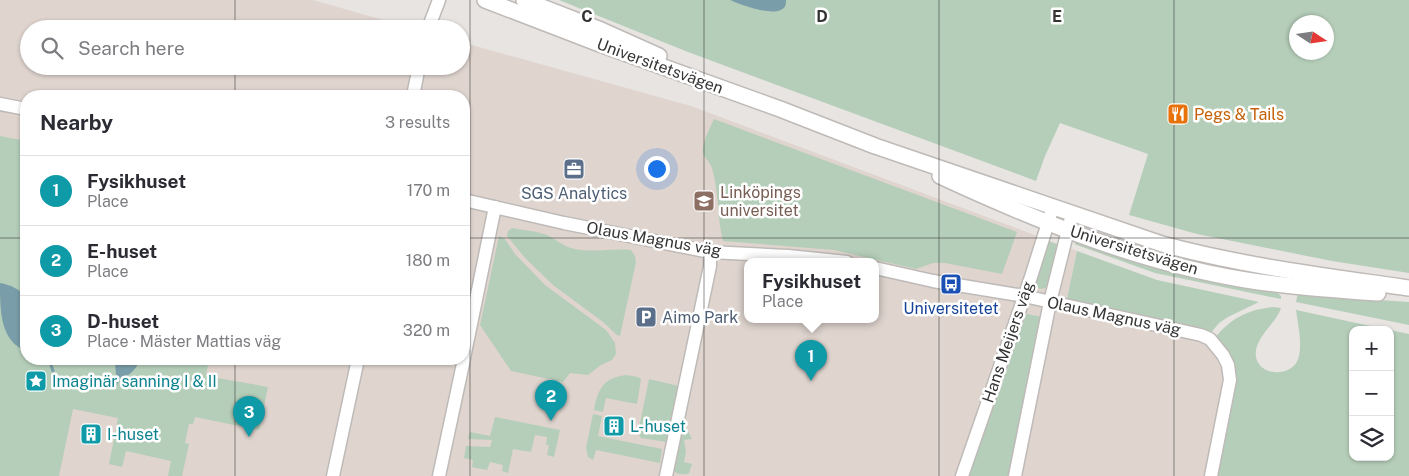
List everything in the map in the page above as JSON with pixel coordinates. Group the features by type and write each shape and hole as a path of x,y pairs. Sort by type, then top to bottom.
{"main road":[{"name":"Universitetsvägen","path":"485,0 875,146 1162,244 1257,266 1409,288"},
{"name":"Universitetsvägen","path":"524,0 601,30 780,109"},
{"name":"Universitetsvägen","path":"875,146 1048,222 1158,260 1245,280 1308,288 1409,296"}],"street":[{"path":"427,20 428,0"},
{"path":"431,20 439,0"},
{"path":"414,90 418,75"},
{"path":"0,104 20,109"},
{"name":"Olaus Magnus väg","path":"470,202 564,223 710,252 808,258"},
{"name":"Hans Meijers väg","path":"962,476 1053,207"},
{"path":"470,329 495,208"},
{"name":"Hans Meijers väg","path":"1015,476 1050,302 1072,214"},
{"path":"666,476 710,266 710,252"},
{"name":"Olaus Magnus väg","path":"879,269 932,281 1024,296 1195,333 1210,340 1228,364 1230,380 1211,476"},
{"path":"333,476 357,365"},
{"path":"439,476 463,365"}],"shaded area":[{"name":"Linköpings universitet","path":"0,0 313,0 383,20 20,20 20,75 470,75 470,45 691,106 1077,251 1065,310 1199,338 1209,345 1223,366 1226,382 1207,476 0,476"}],"green space":[{"path":"559,0 1409,0 1409,273 1332,261 1197,234 1129,215 1148,154 1060,123 1036,181 688,52"},
{"path":"714,119 1017,232 1002,274 945,263 933,263 916,269 879,260 879,258 869,258 834,250 723,241 714,177 711,165 704,156 703,151 706,137"},
{"path":"0,136 20,140 20,365 208,365 206,376 268,387 259,430 195,417 193,424 189,424 185,443 189,444 182,476 168,476 171,461 126,451 122,467 109,464 118,418 73,409 59,476 0,476"},
{"path":"512,228 547,235 575,249 589,251 631,250 636,262 620,336 553,285 526,259 507,236 508,231"},
{"path":"499,236 505,239 515,254 545,285 606,330 615,343 616,354 612,360 601,365 588,375 570,373 563,382 511,371 480,325"},
{"path":"1048,241 1059,245 1049,284 1046,288 1040,289 1037,287 1035,280"},
{"path":"1079,242 1273,289 1281,296 1281,299 1155,273 1074,244"},
{"path":"1077,251 1157,280 1259,302 1228,317 1219,323 1210,334 1203,329 1074,302 1067,299"},
{"path":"1298,292 1333,297 1409,302 1409,325 1296,302"},
{"path":"1273,307 1281,308 1260,339 1256,350 1256,359 1260,366 1274,372 1290,369 1296,364 1299,356 1300,339 1296,310 1370,326 1349,326 1349,461 1394,461 1394,331 1409,334 1409,476 1216,476 1234,377 1215,338 1234,320 1256,310"},
{"path":"1022,313 1042,317 1009,476 966,476"},
{"path":"626,375 641,379 637,404 606,398 603,412 594,410 597,396 603,386 612,379"},
{"path":"649,379 679,386 667,442 641,438 638,433"},
{"path":"593,414 602,416 598,436 662,449 660,463 596,450 593,460 588,457 586,448"},
{"path":"495,417 560,430 554,457 547,455 549,445 546,445 547,437 535,435 531,452 513,449 508,473 502,471 503,465 490,462 487,470 472,467 473,460 464,458 466,446 490,447 492,440 468,439 470,432 490,436"},
{"path":"683,427 686,427 692,439 684,440 686,451 684,462 692,464 687,474 676,473 673,470"}],"water":[{"path":"730,0 786,0 785,7 772,11 753,8"},
{"path":"0,283 20,291 20,348 11,340 6,332 0,304"},
{"path":"115,365 137,365 126,376 119,378 116,374"}],"waterway":[{"path":"51,365 53,371"},
{"path":"60,377 73,381 87,378 103,387 114,387 121,374"}],"place":[{"name":"Pegs & Tails","path":"1178,114"},
{"name":"SGS Analytics","path":"574,169"},
{"name":"Linköpings universitet","path":"704,201"},
{"name":"Universitetet","path":"951,284"},
{"name":"Aimo Park","path":"646,317"},
{"name":"Imaginär sanning I & II","path":"36,381"},
{"name":"Fysikhuset","path":"811,381"},
{"name":"E-huset","path":"551,421"},
{"name":"L-huset","path":"614,426"},
{"name":"I-huset","path":"91,434"},
{"name":"D-huset","path":"249,437"}]}
